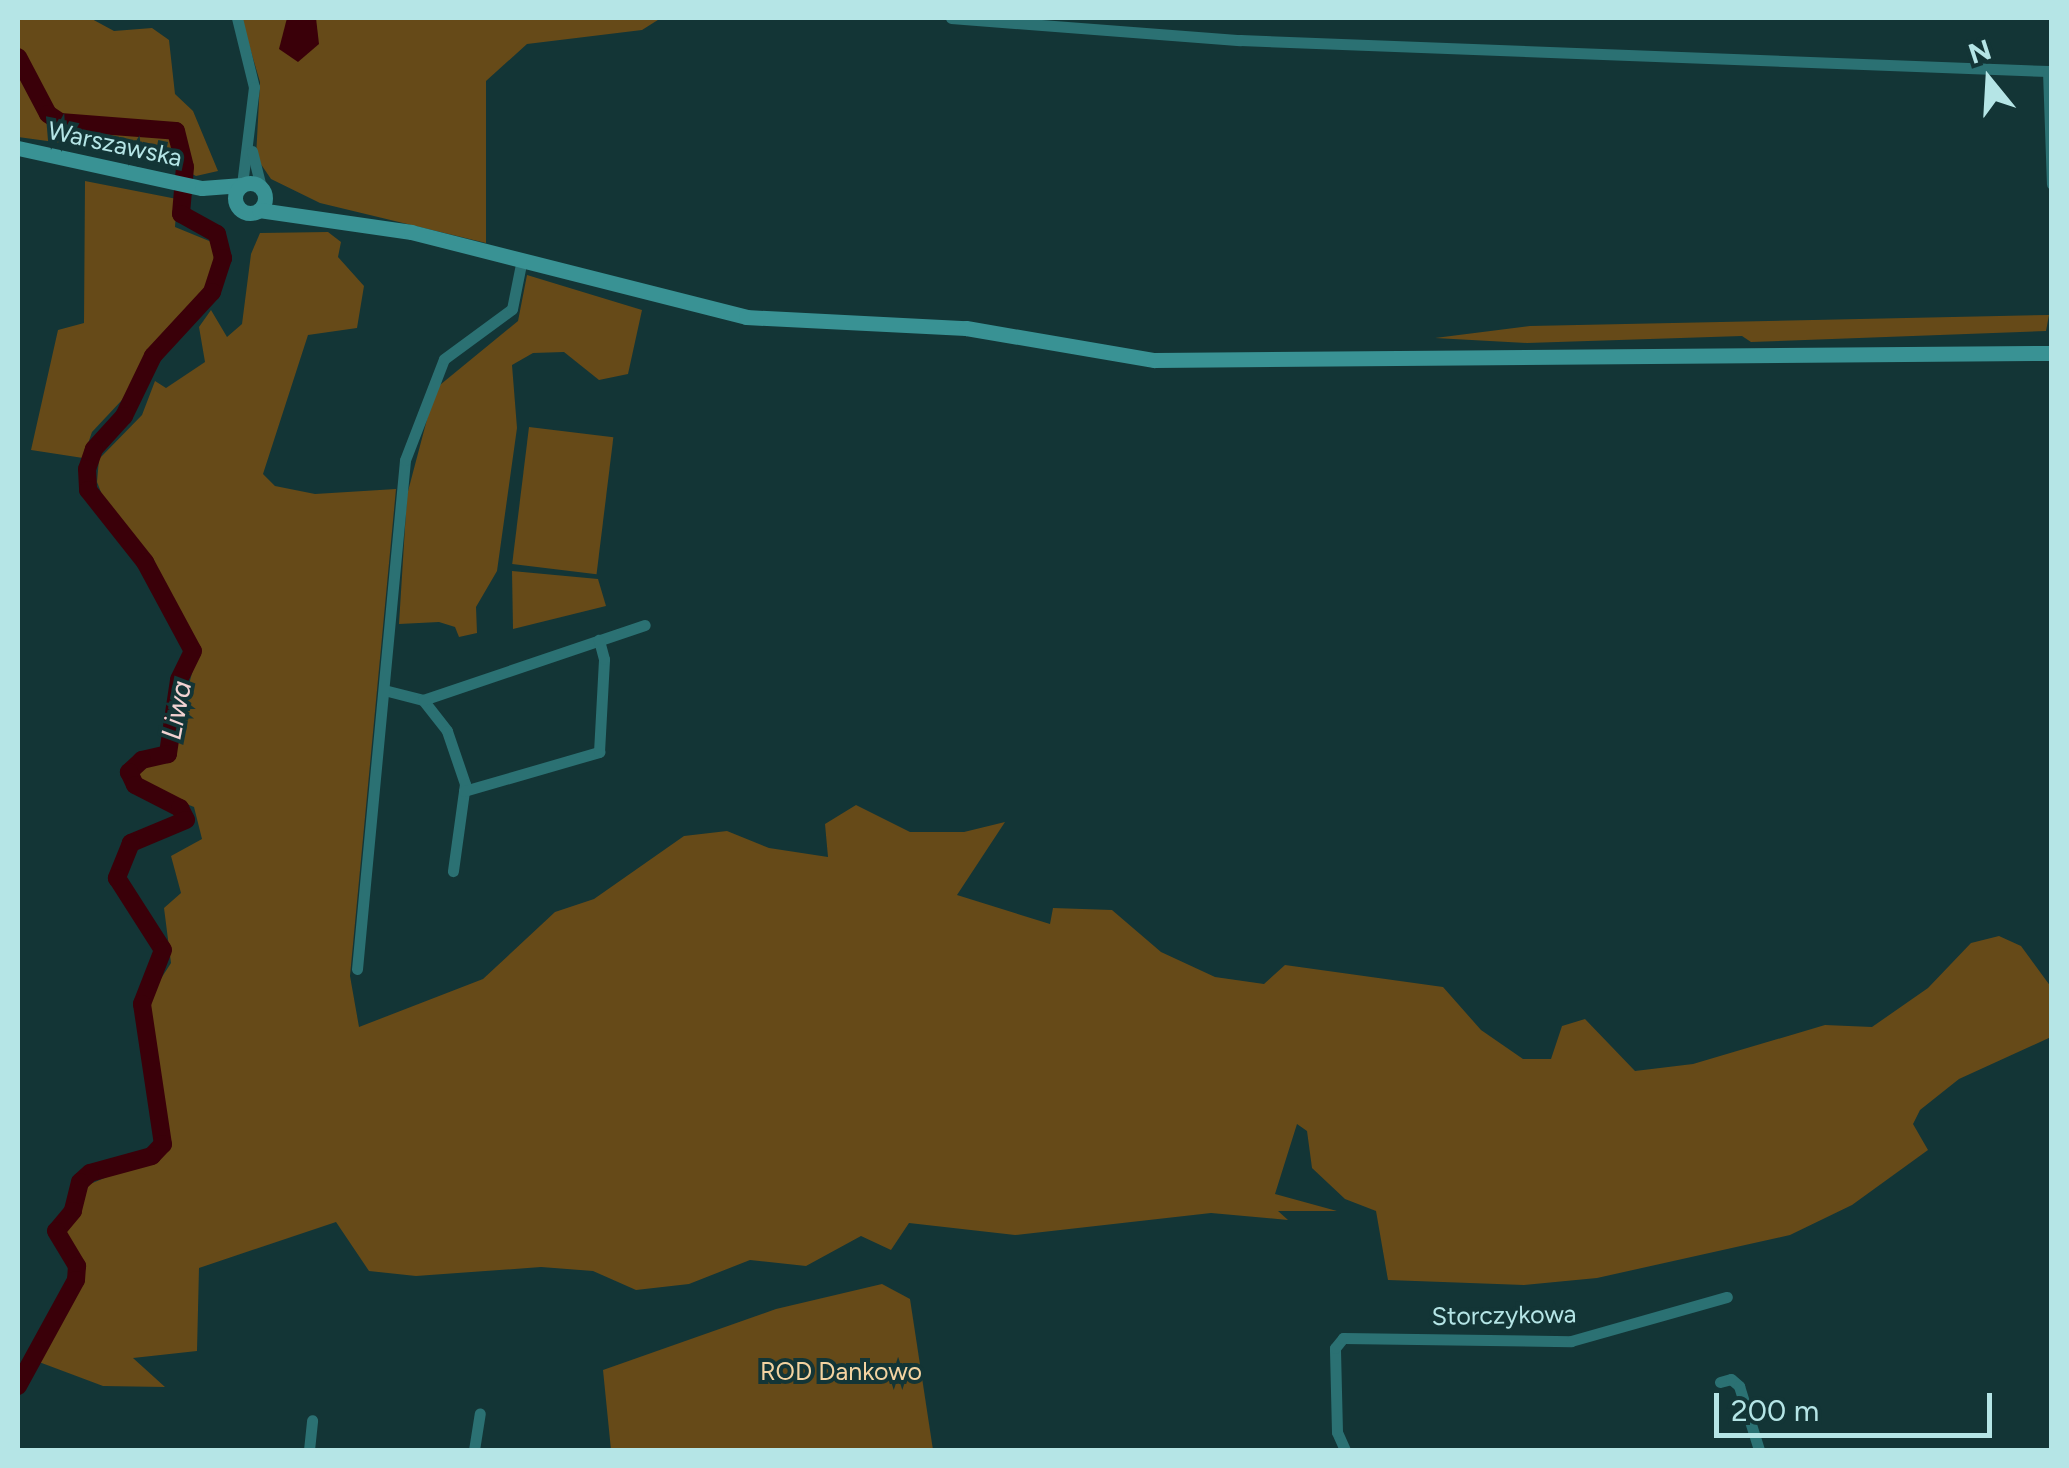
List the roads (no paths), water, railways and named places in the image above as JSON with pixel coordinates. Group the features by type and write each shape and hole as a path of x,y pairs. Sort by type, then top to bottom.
{"main road":[{"name":"Warszawska","path":"18,148 202,188"},
{"path":"235,204 242,185"},
{"path":"202,188 261,188 328,215"},
{"path":"202,188 246,213 260,210 328,215 522,259 746,317 966,328 1168,361 2052,353"},
{"path":"260,210 261,188"}],"street":[{"path":"237,18 254,76 242,185"},
{"path":"951,18 1240,40 2048,71 2052,184"},
{"path":"250,137 261,188"},
{"path":"357,969 411,437 450,352 512,309 522,259"},
{"path":"384,690 424,700 645,625"},
{"path":"464,791 599,752 604,659 598,640"},
{"path":"424,700 447,731 464,791 453,871"},
{"name":"Storczykowa","path":"1345,1450 1337,1432 1337,1342 1359,1336 1570,1341 1727,1296"},
{"path":"1720,1382 1731,1379 1739,1386 1759,1450"},
{"path":"474,1450 480,1413"},
{"path":"309,1450 312,1420"}],"waterway":[{"name":"Liwa","path":"18,57 48,114 60,122 176,131 185,167 181,214 217,234 223,258 212,292 153,356 124,416 94,449 87,469 88,490 145,562 193,651 179,680 168,754 142,760 129,772 135,785 180,808 186,820 131,843 117,878 163,950 142,1004 163,1144 152,1156 90,1173 80,1182 73,1211 56,1231 77,1266 76,1280 18,1386"}],"park label":[{"name":"ROD Dankowo","path":"841,1371"}]}
